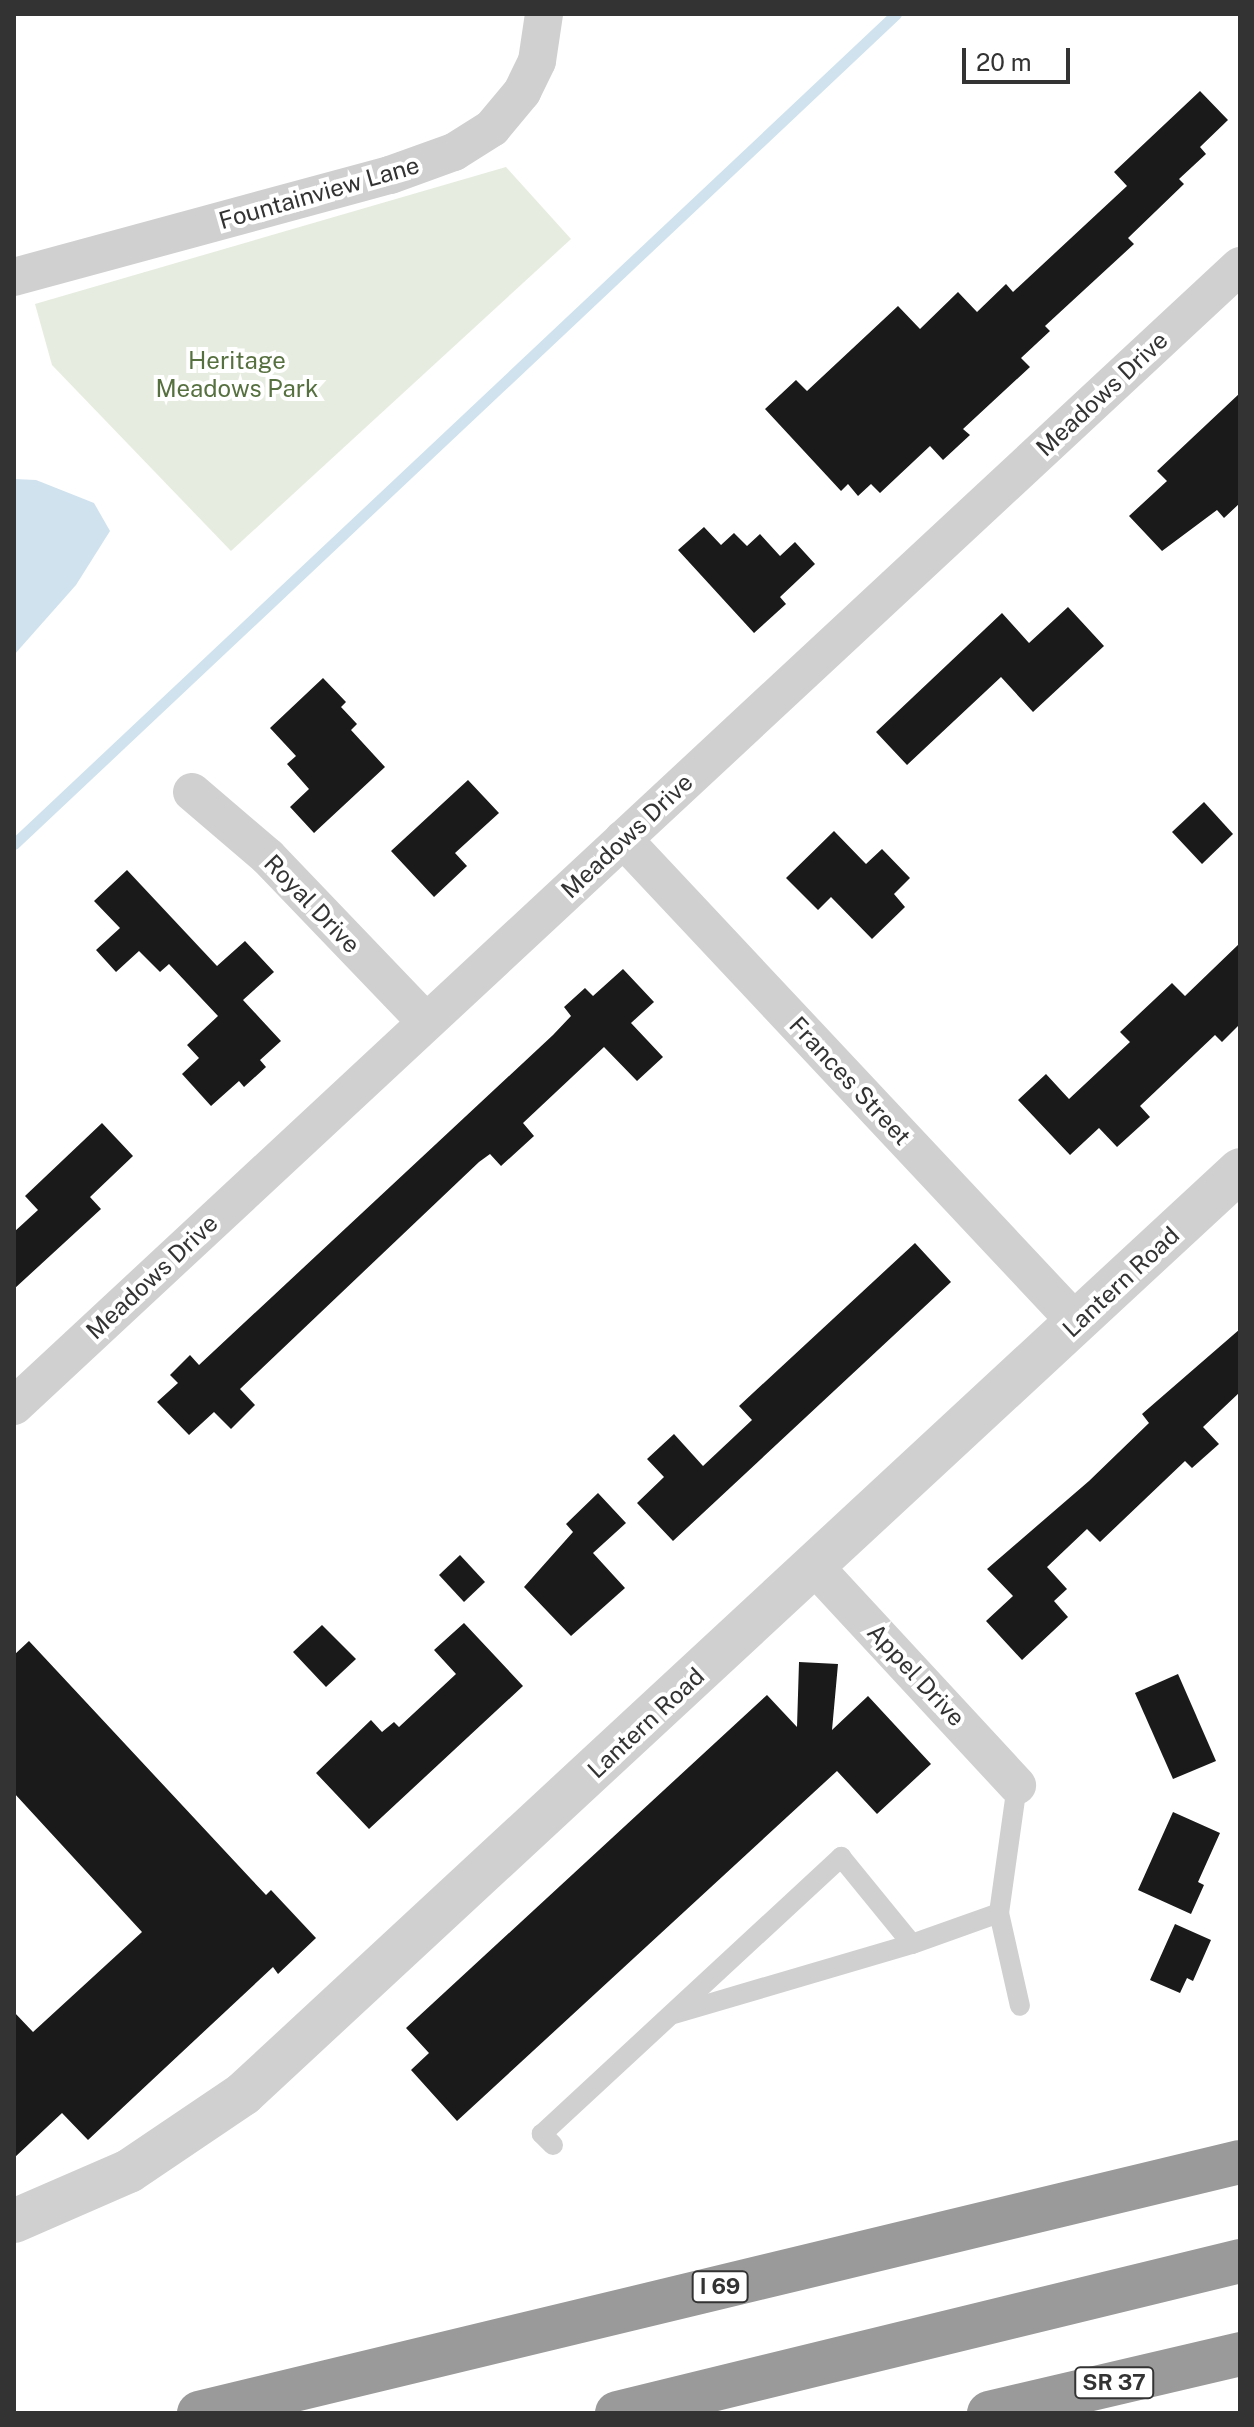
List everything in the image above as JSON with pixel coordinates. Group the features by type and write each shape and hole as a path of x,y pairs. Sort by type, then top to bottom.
{"highway":[{"name":"I 69","path":"199,2413 1240,2162"},
{"path":"617,2413 1240,2261"},
{"name":"SR 37","path":"989,2413 1240,2354"}],"street":[{"name":"Fountainview Lane","path":"14,277 390,175 454,152 492,128 522,92 537,61 544,14"},
{"name":"Meadows Drive","path":"14,1406 1240,266"},
{"name":"Royal Drive","path":"192,792 268,857 426,1022"},
{"name":"Frances Street","path":"623,839 1077,1323"},
{"name":"Lantern Road","path":"14,2221 139,2166 243,2094 1240,1170"},
{"name":"Appel Drive","path":"814,1566 1017,1785"}],"lane":[{"path":"1017,1785 999,1913 1020,2006"},
{"path":"553,2145 542,2134 841,1857 912,1944"},
{"path":"671,2015 912,1944 999,1913"}],"green space":[{"name":"Heritage Meadows Park","path":"506,167 571,239 231,551 52,365 35,304"}],"water":[{"path":"14,479 36,480 94,503 110,531 76,585 14,655"}],"building":[{"path":"1200,91 1228,120 1200,147 1206,154 1179,179 1184,184 1128,238 1134,244 1045,326 1050,331 1021,358 1030,367 963,429 970,435 943,460 930,446 880,493 871,484 858,496 848,484 841,491 765,409 796,380 807,391 898,306 920,329 958,292 977,312 1006,284 1013,292 1127,186 1114,172"},
{"path":"1240,393 1240,503 1224,518 1217,510 1162,551 1129,516 1167,481 1157,471"},
{"path":"704,527 721,545 734,533 747,546 760,534 780,556 795,542 815,564 780,597 786,604 754,633 678,550"},
{"path":"1068,607 1104,646 1033,712 1001,677 907,765 876,732 1002,613 1029,643"},
{"path":"323,678 346,702 341,707 357,724 351,730 385,767 314,833 290,807 309,789 287,764 296,756 270,728"},
{"path":"468,780 499,813 455,853 467,866 434,897 391,851"},
{"path":"1204,802 1233,834 1202,864 1172,832"},
{"path":"834,831 866,864 882,849 910,878 894,894 905,907 872,939 831,897 818,910 786,878"},
{"path":"127,870 217,966 245,941 274,972 243,1000 281,1041 260,1060 266,1067 244,1087 239,1081 211,1106 182,1074 199,1058 187,1045 218,1016 169,964 160,972 139,951 116,972 96,950 120,928 94,901"},
{"path":"1240,943 1240,1024 1222,1042 1215,1035 1140,1106 1150,1117 1117,1147 1099,1128 1070,1155 1018,1100 1046,1074 1069,1099 1130,1042 1120,1032 1172,983 1185,996"},
{"path":"623,969 654,1002 631,1023 663,1057 637,1081 604,1047 523,1123 534,1136 501,1166 490,1154 479,1162 240,1389 255,1405 231,1429 214,1412 189,1435 157,1402 178,1383 170,1375 190,1355 199,1365 553,1035 571,1016 564,1007 585,988 593,996"},
{"path":"102,1123 133,1156 90,1197 101,1209 14,1289 14,1232 38,1210 25,1196"},
{"path":"915,1243 951,1282 673,1541 637,1503 664,1477 647,1459 674,1434 703,1466 752,1420 739,1406"},
{"path":"1240,1329 1240,1392 1203,1427 1219,1444 1192,1468 1185,1461 1100,1542 1087,1529 1047,1567 1067,1589 1054,1601 1068,1617 1022,1660 986,1621 1013,1596 987,1569 1089,1481 1149,1423 1142,1414"},
{"path":"598,1493 626,1523 593,1553 625,1588 571,1636 524,1587 573,1532 566,1524"},
{"path":"460,1555 485,1582 464,1602 439,1575"},
{"path":"464,1623 523,1686 369,1829 316,1773 371,1720 382,1732 394,1722 399,1727 456,1674 434,1650"},
{"path":"322,1625 356,1659 326,1687 293,1652"},
{"path":"29,1641 266,1895 271,1890 316,1938 278,1974 273,1967 88,2140 62,2113 14,2158 14,2012 33,2032 142,1932 14,1793 14,1655"},
{"path":"799,1662 838,1664 832,1730 868,1696 931,1764 877,1814 837,1771 457,2121 411,2070 429,2053 406,2028 767,1695 797,1727"},
{"path":"1178,1674 1216,1761 1173,1779 1135,1693"},
{"path":"1173,1812 1220,1833 1198,1882 1204,1885 1191,1914 1138,1890"},
{"path":"1175,1924 1211,1940 1193,1981 1187,1978 1180,1993 1150,1980"}],"waterway":[{"path":"14,844 896,14"}]}
